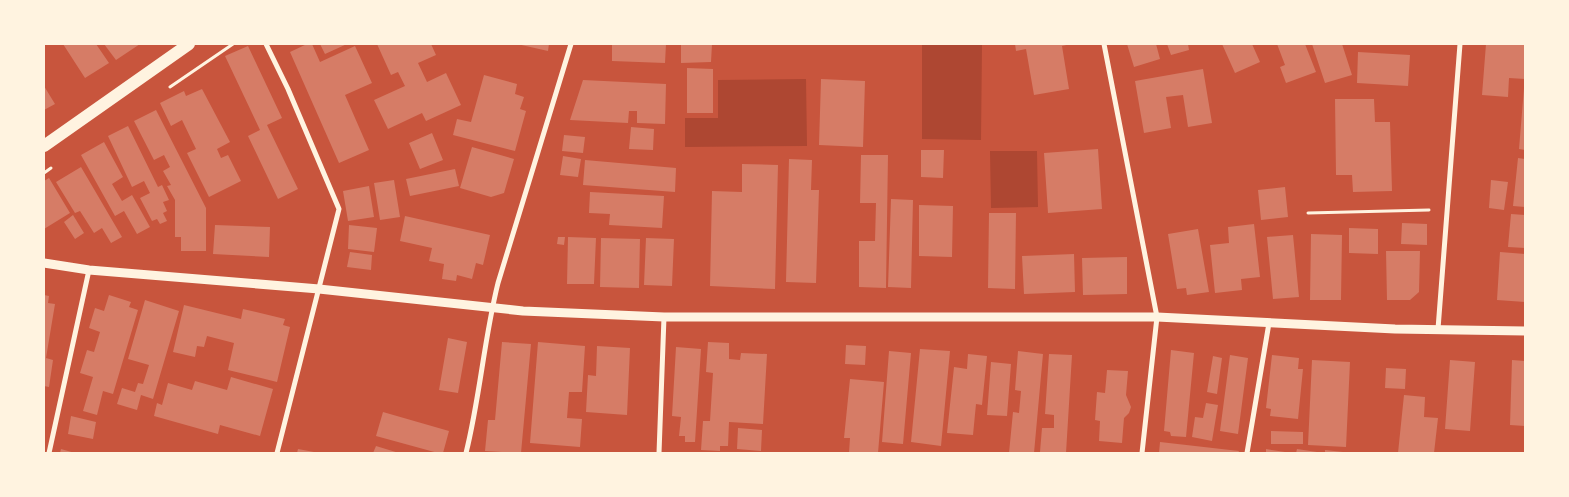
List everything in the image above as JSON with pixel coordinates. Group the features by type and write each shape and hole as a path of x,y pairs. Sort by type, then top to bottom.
{"main road":[{"path":"44,146 189,44"}],"street":[{"path":"266,44 288,89 339,209 277,453"},
{"path":"466,453 491,309 500,273 570,44"},
{"path":"1104,44 1156,317 1142,453"},
{"path":"1438,330 1460,44"},
{"path":"44,264 89,270 320,289 491,309 664,317 1156,317 1395,329 1525,331"},
{"path":"48,453 89,270"},
{"path":"659,453 664,317"},
{"path":"1247,453 1269,323"}],"path":[{"path":"1308,213 1447,210"}],"shaded area":[{"path":"922,44 982,44 981,140 922,139"},
{"path":"806,79 807,146 685,147 685,118 718,118 718,80"},
{"path":"990,151 1037,151 1038,207 991,208"}],"building":[{"path":"63,44 96,44 109,63 85,78"},
{"path":"104,44 140,44 116,60"},
{"path":"307,44 312,44 320,62 355,46 372,83 345,95 369,150 339,163 290,52"},
{"path":"320,44 347,44 325,54"},
{"path":"377,44 431,44 436,55 418,63 427,82 446,73 461,105 426,121 422,113 388,129 374,100 405,86 398,72 391,75"},
{"path":"517,44 549,44 548,51"},
{"path":"612,44 666,44 665,63 612,61"},
{"path":"681,44 712,44 711,62 681,63"},
{"path":"1015,44 1071,44 1062,46 1069,89 1034,95 1026,49 1016,51"},
{"path":"1127,44 1156,44 1160,59 1134,67"},
{"path":"1167,44 1188,44 1189,50 1171,55"},
{"path":"1222,44 1252,44 1260,62 1235,73"},
{"path":"1277,44 1305,44 1316,72 1286,83 1280,67 1285,65"},
{"path":"1312,44 1342,44 1352,75 1325,83"},
{"path":"1486,44 1525,44 1525,79 1509,78 1508,97 1482,95"},
{"path":"248,46 282,118 267,125 298,189 278,199 248,136 260,130 225,56"},
{"path":"1358,52 1410,55 1408,86 1357,83"},
{"path":"687,68 713,69 713,113 687,113"},
{"path":"1203,69 1212,123 1188,127 1183,95 1166,97 1171,128 1144,133 1135,81"},
{"path":"484,75 517,84 515,94 524,97 520,109 526,111 515,151 453,135 457,119 471,122"},
{"path":"821,79 865,81 863,147 819,145"},
{"path":"583,80 666,84 665,124 637,123 637,111 629,111 628,123 570,120"},
{"path":"44,86 55,104 44,110"},
{"path":"1525,88 1525,150 1519,149"},
{"path":"202,89 230,142 217,149 221,158 228,155 241,181 209,197 187,153 196,149 182,120 171,126 160,103 184,91 186,96"},
{"path":"1335,99 1374,99 1375,122 1390,122 1392,191 1353,192 1352,175 1336,175"},
{"path":"156,110 206,208 206,251 181,251 181,237 175,237 175,200 167,186 171,185 163,171 170,167 164,155 154,160 134,121"},
{"path":"128,126 158,187 162,185 169,200 163,202 167,211 163,213 167,221 160,224 157,219 152,221 140,198 150,193 144,181 132,187 108,136"},
{"path":"631,127 654,129 653,150 629,149"},
{"path":"432,133 443,160 420,169 409,143"},
{"path":"564,135 585,137 583,153 562,151"},
{"path":"104,142 123,177 112,184 122,201 132,195 150,227 137,234 124,211 115,216 81,155"},
{"path":"472,147 514,159 504,193 491,197 460,188"},
{"path":"1098,149 1102,209 1048,213 1044,153"},
{"path":"921,150 944,150 943,178 921,177"},
{"path":"861,155 888,155 886,288 859,287 859,241 875,241 876,203 860,203"},
{"path":"563,156 581,159 578,177 560,175"},
{"path":"1518,158 1525,159 1525,207 1513,206"},
{"path":"789,159 812,160 811,190 819,190 816,283 786,282"},
{"path":"585,160 676,168 675,192 583,185"},
{"path":"742,164 778,165 775,289 710,286 712,191 742,192"},
{"path":"81,167 122,237 111,243 102,228 94,233 80,211 75,213 56,182"},
{"path":"455,169 459,186 410,196 406,179"},
{"path":"49,178 70,213 44,229 44,181"},
{"path":"394,180 400,217 380,220 374,183"},
{"path":"1491,180 1508,182 1504,210 1489,208"},
{"path":"369,186 374,217 348,221 343,191"},
{"path":"1285,187 1288,217 1261,220 1258,190"},
{"path":"590,192 664,196 662,228 609,225 610,214 589,213"},
{"path":"891,199 913,200 911,288 888,287"},
{"path":"919,205 953,206 952,257 919,256"},
{"path":"989,213 1016,213 1015,289 988,288"},
{"path":"1511,214 1525,215 1525,248 1508,247"},
{"path":"73,215 84,233 75,239 64,222"},
{"path":"405,216 490,235 483,265 476,263 472,279 457,275 456,281 442,279 444,264 429,261 432,248 400,241"},
{"path":"1402,223 1427,224 1427,245 1401,244"},
{"path":"1254,224 1260,277 1241,279 1242,290 1215,293 1210,245 1229,243 1228,227"},
{"path":"215,225 270,227 269,257 213,254"},
{"path":"349,225 377,228 374,252 348,249"},
{"path":"1349,228 1378,229 1378,254 1349,253"},
{"path":"1198,229 1209,292 1187,295 1186,288 1177,289 1168,234"},
{"path":"1311,234 1342,235 1341,300 1310,300"},
{"path":"1293,235 1299,297 1273,299 1267,237"},
{"path":"558,237 565,237 564,245 557,244"},
{"path":"568,237 596,238 594,284 567,284"},
{"path":"601,238 640,239 639,288 600,287"},
{"path":"646,238 674,239 672,286 644,285"},
{"path":"1386,251 1420,251 1419,292 1410,300 1387,300"},
{"path":"350,252 372,255 371,270 347,267"},
{"path":"1500,252 1525,254 1525,302 1497,300"},
{"path":"1074,254 1075,292 1024,294 1022,256"},
{"path":"1127,257 1127,294 1083,295 1082,258"},
{"path":"44,295 49,296 48,303 55,304 46,358 53,360 49,387 44,386"},
{"path":"109,295 131,302 129,307 138,310 113,394 103,391 97,415 83,411 93,377 80,373 87,350 94,352 100,332 89,328 95,308 104,311"},
{"path":"145,300 179,311 153,399 141,395 137,410 117,404 122,388 135,392 138,383 143,384 149,365 128,359"},
{"path":"184,305 241,319 243,309 285,319 283,325 290,327 277,382 228,370 234,343 207,336 204,347 197,346 195,357 173,352"},
{"path":"448,338 467,342 458,393 439,390"},
{"path":"502,342 531,344 521,453 485,451 488,420 495,420"},
{"path":"538,342 585,346 582,392 569,392 567,418 582,419 580,447 530,443"},
{"path":"708,342 729,343 729,359 740,360 741,353 767,354 763,424 729,422 728,446 720,446 720,451 701,450 703,421 710,421 713,373 706,372"},
{"path":"846,345 866,346 865,365 845,364"},
{"path":"597,346 630,348 627,415 586,412 588,375 596,376"},
{"path":"676,347 701,349 695,442 685,442 685,436 679,436 681,417 672,416"},
{"path":"920,349 950,351 941,446 911,442"},
{"path":"1171,350 1194,353 1186,437 1171,436 1170,432 1164,431"},
{"path":"889,351 911,353 903,444 882,442"},
{"path":"1018,351 1043,354 1034,453 1009,453 1013,412 1019,413 1021,391 1015,390"},
{"path":"968,354 987,356 982,405 976,404 973,435 947,433 954,367 967,369"},
{"path":"1049,354 1072,355 1066,453 1040,452 1042,428 1054,428 1054,415 1045,414"},
{"path":"1230,355 1248,358 1238,434 1220,431"},
{"path":"1272,355 1299,358 1298,369 1303,369 1298,419 1270,416 1271,409 1266,408"},
{"path":"1213,356 1222,358 1217,394 1207,392"},
{"path":"1312,360 1350,362 1346,447 1308,445"},
{"path":"1450,360 1475,362 1470,431 1445,429"},
{"path":"1512,360 1525,361 1525,426 1510,425"},
{"path":"991,362 1011,364 1007,416 987,415"},
{"path":"1386,368 1406,369 1405,389 1385,388"},
{"path":"1107,370 1128,371 1126,395 1131,407 1129,413 1124,418 1122,443 1099,441 1100,421 1095,420 1097,392 1105,393"},
{"path":"231,377 273,389 260,436 220,425 218,434 154,416 157,403 162,405 168,383 192,390 195,381 227,390"},
{"path":"850,379 884,382 878,453 849,453 850,438 844,438"},
{"path":"1404,395 1425,397 1424,417 1438,418 1434,453 1398,453"},
{"path":"1206,403 1218,405 1212,441 1192,437 1195,417 1203,418"},
{"path":"383,412 449,431 443,453 376,436"},
{"path":"71,416 96,422 93,439 68,434"},
{"path":"738,428 762,430 761,451 737,449"},
{"path":"1271,431 1303,432 1303,444 1271,444"},
{"path":"1160,442 1239,451 1238,453 1159,453"},
{"path":"376,446 399,453 373,453"},
{"path":"61,449 75,453 60,453"},
{"path":"298,449 314,452 314,453 297,453"},
{"path":"1266,449 1285,452 1285,453 1266,453"},
{"path":"1297,449 1317,452 1317,453 1296,453"},
{"path":"1325,450 1343,452 1325,453"}]}
